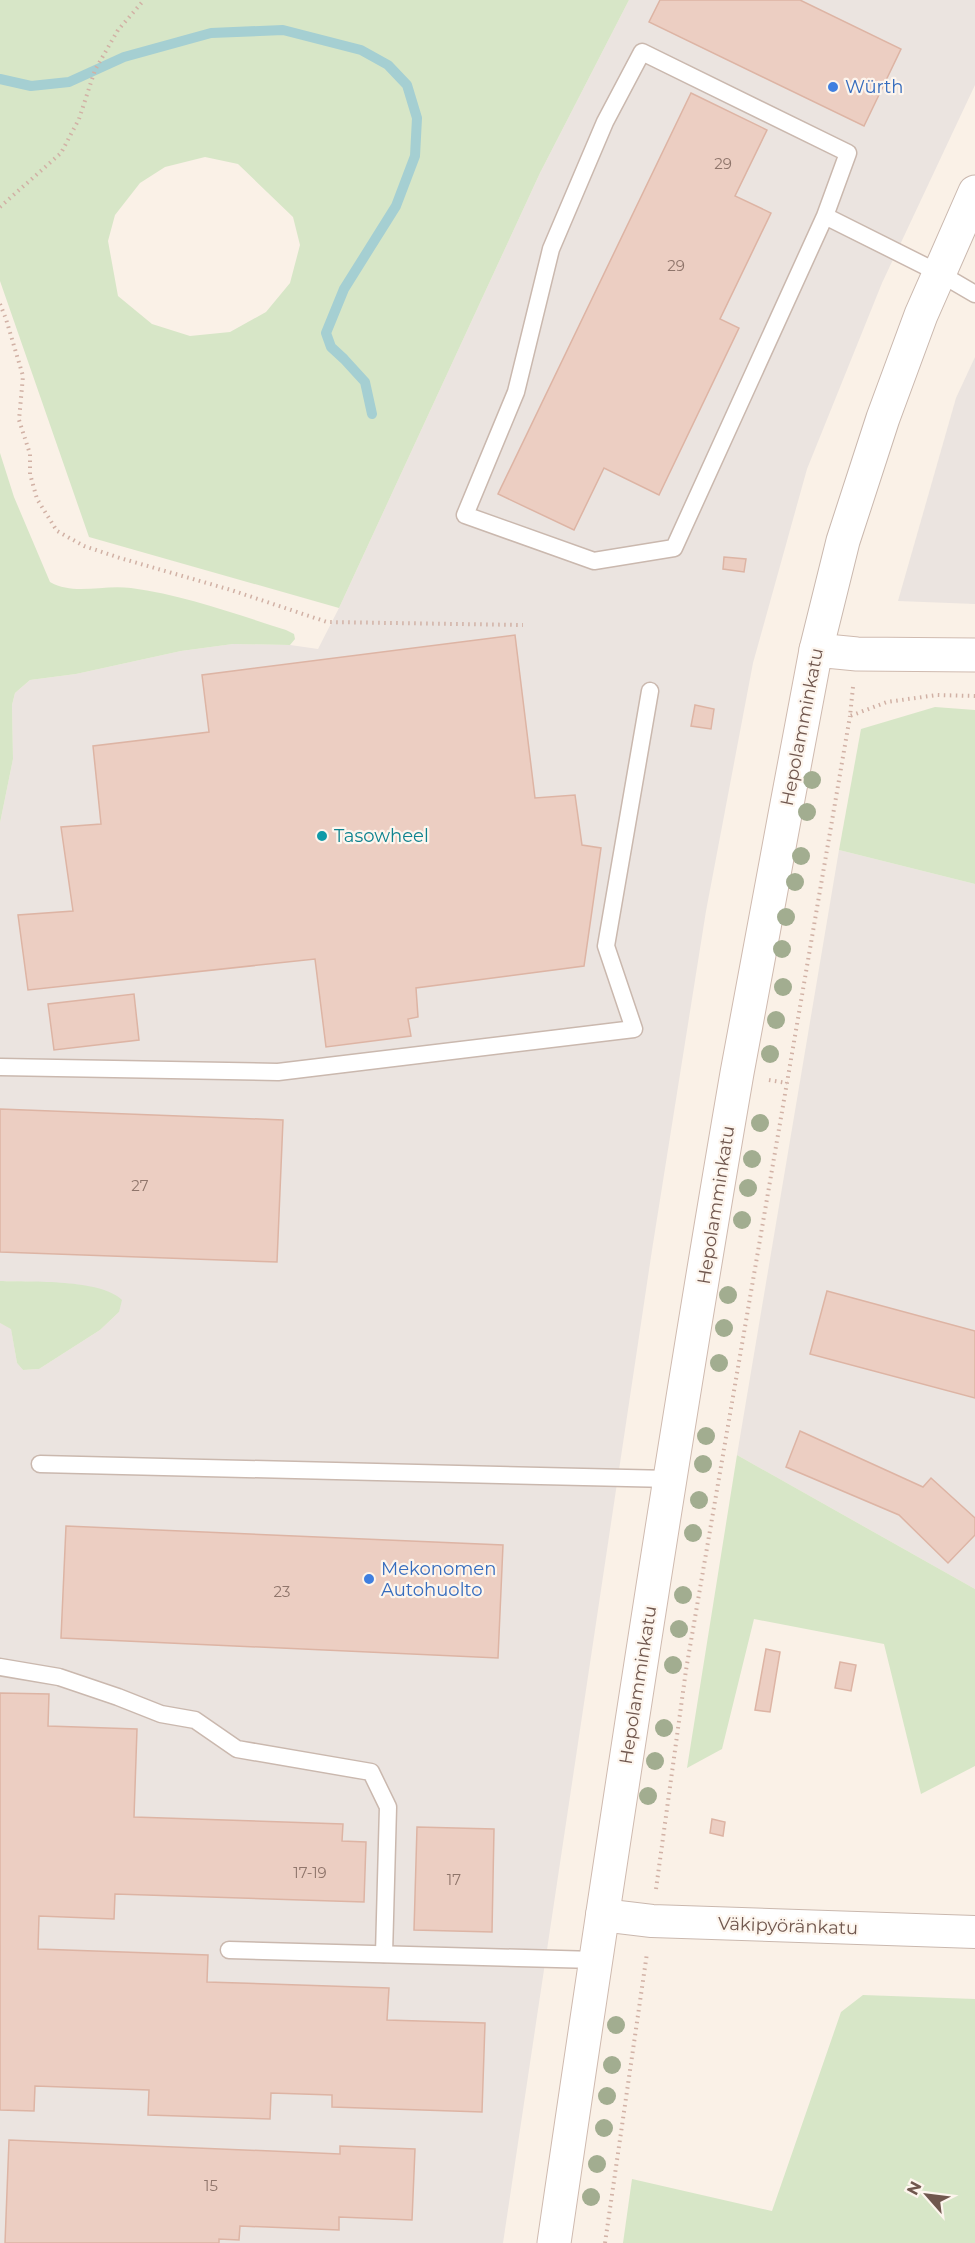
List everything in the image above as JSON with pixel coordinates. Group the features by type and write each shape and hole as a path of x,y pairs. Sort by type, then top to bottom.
{"main road":[{"name":"Hepolamminkatu","path":"554,2243 595,1960 670,1479 737,1075 816,650 846,530 883,418 921,315 975,192"},
{"path":"816,650 857,654 975,655"}],"street":[{"name":"Väkipyöränkatu","path":"602,1915 652,1921 975,1932"}],"lane":[{"path":"642,52 848,153 825,216 674,548 594,561 465,515 516,392 551,249 604,122 642,52"},
{"path":"825,216 939,273 975,294"},
{"path":"0,1067 278,1072 634,1029 606,946 650,691"},
{"path":"40,1464 670,1479"},
{"path":"0,1667 59,1677 160,1714 195,1720 237,1749 371,1772 388,1807 384,1954"},
{"path":"229,1950 595,1960"}],"path":[{"path":"0,207 61,153 78,119 95,70 118,30 144,0"},
{"path":"0,304 22,376 19,420 30,454 30,474 38,499 57,531 84,546 231,590 327,622 523,625"},
{"path":"605,2243 686,1670 850,716"}],"shaded area":[{"path":"629,0 975,0 975,85 882,283 807,469 753,663 706,911 652,1250 503,2243 0,2243 0,1323 11,1328 17,1363 23,1370 39,1369 100,1330 119,1312 37,1282 0,1281 0,823 13,759 12,705 15,693 30,680 76,674 181,651 233,644 290,645 318,649 540,173"},
{"path":"975,357 975,604 898,601 956,398"},
{"path":"839,850 975,884 975,1589 737,1455"}],"green space":[{"path":"0,0 629,0 540,173 339,608 89,537 0,281","holes":["205,157 238,164 293,217 300,245 290,283 266,312 230,332 190,336 152,324 118,296 108,241 115,215 140,183 165,167"]},
{"path":"0,453 14,497 50,582 69,588 121,587 170,595 286,630 294,634 295,639 290,645 233,644 181,651 76,674 30,680 15,693 12,705 13,759 0,823"},
{"path":"935,707 975,710 975,884 839,850 861,729"},
{"path":"0,1281 82,1285 112,1293 122,1300 119,1312 100,1330 39,1369 23,1370 17,1363 11,1329 0,1323"},
{"path":"737,1455 975,1589 975,1766 921,1794 884,1644 754,1619 722,1749 687,1768"},
{"path":"863,1995 975,1999 975,2243 623,2243 632,2179 772,2211 841,2012"}],"building":[{"name":"Würth","path":"660,0 800,0 901,49 864,126 649,22"},
{"path":"691,93 767,130 735,196 771,213 720,319 739,328 659,495 604,468 574,530 498,494"},
{"path":"724,557 746,559 744,572 723,569"},
{"name":"Tasowheel","path":"515,635 535,798 575,795 582,845 601,848 584,966 416,988 418,1017 408,1019 411,1036 326,1047 315,959 28,990 18,915 73,911 61,827 101,824 93,746 209,732 202,675"},
{"path":"695,705 714,709 711,729 691,726"},
{"path":"134,994 139,1040 54,1050 48,1004"},
{"path":"0,1109 283,1120 277,1262 0,1252"},
{"path":"827,1291 975,1331 975,1398 810,1354"},
{"path":"800,1431 923,1487 931,1478 975,1518 975,1535 948,1563 899,1515 786,1467"},
{"path":"66,1526 503,1545 498,1658 61,1638"},
{"path":"766,1649 780,1652 770,1712 755,1710"},
{"path":"840,1662 856,1665 851,1691 835,1688"},
{"path":"0,1693 49,1694 48,1726 137,1729 134,1817 343,1824 342,1841 366,1842 364,1902 115,1894 114,1919 39,1916 38,1949 208,1955 207,1982 389,1988 387,2020 485,2023 482,2112 332,2107 332,2095 271,2093 270,2119 148,2115 149,2090 35,2086 34,2111 0,2110"},
{"path":"712,1819 725,1822 723,1836 710,1833"},
{"path":"417,1827 494,1829 492,1932 414,1930"},
{"path":"9,2140 340,2154 340,2146 415,2149 412,2220 339,2217 339,2230 240,2226 239,2240 219,2239 219,2243 5,2243"}],"waterway":[{"path":"0,79 31,86 69,82 124,57 211,33 283,30 361,50 388,65 407,85 417,118 415,156 396,206 344,289 326,333 331,347 365,382 372,414"}],"place":[{"name":"Würth","path":"833,87"},
{"name":"Tasowheel","path":"322,836"},
{"name":"Mekonomen Autohuolto","path":"369,1579"}]}
